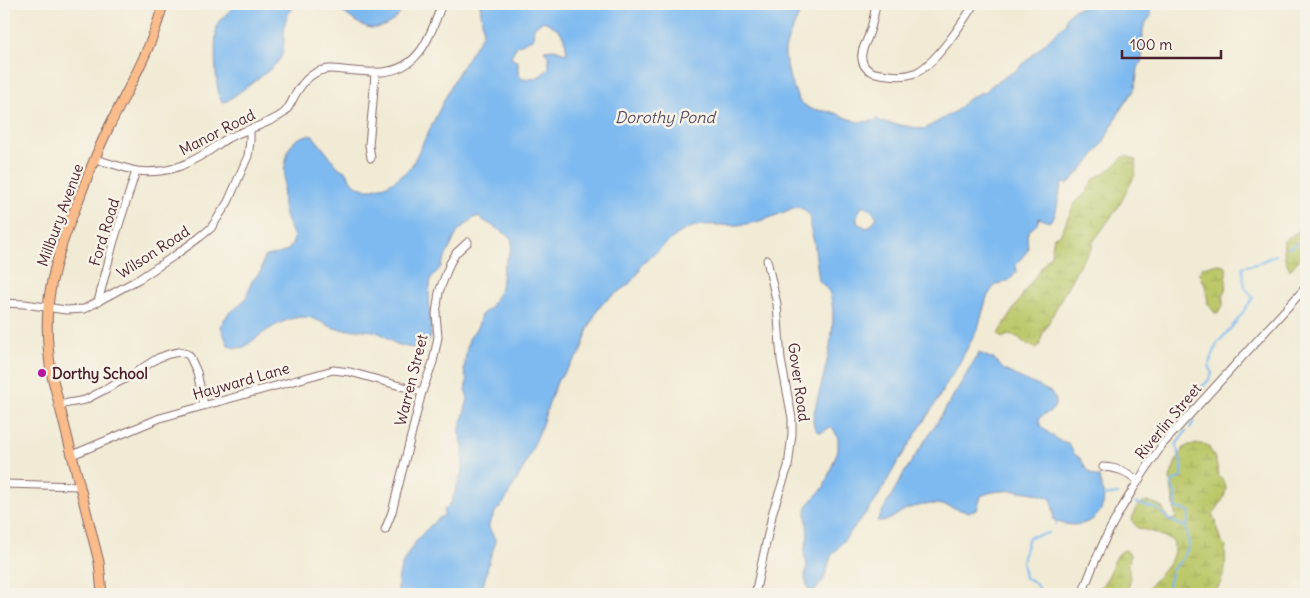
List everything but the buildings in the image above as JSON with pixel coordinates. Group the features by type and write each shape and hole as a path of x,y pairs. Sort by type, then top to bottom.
{"main road":[{"name":"Millbury Avenue","path":"102,594 98,562 51,372 48,350 48,307 51,282 71,219 108,129 146,55 163,4"}],"street":[{"name":"Manor Road","path":"95,159 136,170 158,171 182,166 227,139 282,114 288,109 305,80 319,70 325,68 383,72 397,69 412,62 423,48 442,4"},
{"path":"876,4 870,33 862,51 862,61 867,70 879,74 897,75 915,73 932,60 947,43 974,4"},
{"path":"371,158 369,145 375,72"},
{"name":"Wilson Road","path":"4,303 76,310 84,309 139,279 200,238 211,228 228,202 248,156 250,129"},
{"name":"Ford Road","path":"98,302 113,244 136,170"},
{"name":"Warren Street","path":"385,530 392,512 422,392 433,362 438,337 436,314 439,292 453,258 468,242"},
{"name":"Gover Road","path":"755,594 773,511 788,467 792,434 792,418 781,360 776,304 767,260"},
{"name":"Riverlin Street","path":"1082,594 1106,536 1138,481 1162,445 1306,287"},
{"path":"58,405 85,400 125,379 158,358 179,352 187,354 194,364 204,405"},
{"name":"Hayward Lane","path":"72,455 160,418 334,370 422,392"},
{"path":"1103,467 1114,468 1128,473 1138,481"},
{"path":"4,484 80,486"}],"green space":[{"path":"1127,156 1136,160 1135,175 1119,206 1079,265 1042,335 1040,345 1036,348 1024,343 1018,337 1008,335 1002,338 998,334 1051,254 1054,237 1060,235 1075,203 1085,194 1094,179"},
{"path":"1306,223 1306,252 1290,270 1285,256 1284,241"},
{"path":"1220,264 1226,267 1226,287 1223,295 1223,306 1218,313 1215,313 1208,304 1206,287 1199,273 1202,267"},
{"path":"1189,445 1207,445 1212,452 1218,476 1224,481 1226,486 1225,495 1212,516 1216,520 1221,541 1226,546 1225,567 1222,578 1214,594 1146,594 1171,561 1174,543 1156,533 1138,528 1132,521 1133,515 1138,506 1150,502 1162,507 1170,520 1176,519 1170,478 1176,461 1184,448"},
{"path":"1124,550 1130,555 1130,581 1127,594 1096,594 1108,577 1116,558"}],"water":[{"path":"237,4 298,4 291,10 285,22 281,57 264,74 227,101 222,102 216,77 216,30 222,18"},
{"path":"327,4 405,4 394,20 376,28 361,24"},
{"name":"Dorothy Pond","path":"480,4 804,4 785,50 790,79 799,101 810,109 832,112 858,122 875,121 877,119 882,122 924,129 956,111 967,100 985,92 992,85 1018,69 1066,23 1067,17 1073,10 1107,4 1152,4 1151,16 1143,29 1142,60 1138,68 1135,88 1093,157 1071,181 1067,184 1062,184 1055,215 1049,222 1039,218 1037,224 1029,231 1027,235 1028,250 1016,265 1017,271 1010,280 995,285 987,297 978,328 955,371 875,502 831,556 824,579 815,591 811,591 808,588 805,577 807,565 804,553 808,535 806,512 808,505 824,487 838,450 838,438 833,428 830,427 819,432 815,429 813,422 829,354 833,320 829,292 819,281 810,227 810,216 801,208 793,208 773,217 751,223 705,225 687,229 669,241 641,265 639,272 629,284 604,302 598,309 588,329 581,352 558,380 525,465 503,504 496,511 489,524 495,544 481,594 398,594 398,582 403,564 412,548 431,525 444,515 444,510 451,503 463,469 463,446 459,432 468,399 465,390 467,381 464,371 466,353 469,339 478,326 481,315 490,308 501,288 503,269 511,249 512,242 509,236 478,217 475,217 458,231 440,268 431,278 429,294 431,335 429,340 421,347 415,348 398,344 377,332 333,328 307,317 294,318 278,324 244,347 234,348 228,345 221,327 223,321 246,298 252,281 261,271 264,257 288,250 294,239 283,206 285,163 292,144 303,136 313,136 338,167 348,173 350,180 364,189 385,186 394,181 411,167 455,78 482,35","holes":["543,21 558,30 564,37 567,54 555,49 544,50 549,58 549,68 537,77 522,79 518,73 518,62 511,58 512,54 517,46 533,39 534,27","863,205 870,209 877,217 867,228 857,223 857,215"]},
{"path":"979,353 995,360 1004,370 1051,392 1056,400 1054,408 1039,419 1040,425 1058,440 1068,443 1075,455 1079,457 1092,475 1099,477 1103,504 1095,517 1083,524 1061,523 1054,520 1052,500 1027,492 997,491 981,496 977,510 971,512 944,505 929,504 909,508 886,521 877,521 904,473"}],"waterway":[{"path":"1288,248 1306,239"},
{"path":"1183,405 1208,381 1212,374 1209,365 1217,344 1253,298 1245,287 1242,267 1256,264 1276,255"},
{"path":"1190,428 1194,421"},
{"path":"1186,431 1176,445 1182,464 1182,476 1171,483 1176,495 1176,508 1190,512 1187,526"},
{"path":"1101,496 1118,494"},
{"path":"1135,503 1158,509 1169,520 1186,527 1189,546 1183,558 1172,570 1166,594"},
{"path":"1056,524 1059,520"},
{"path":"1049,533 1029,537 1022,561 1025,578 1033,581 1041,591 1054,594"}],"place":[{"name":"Dorthy School","path":"42,373"}]}
